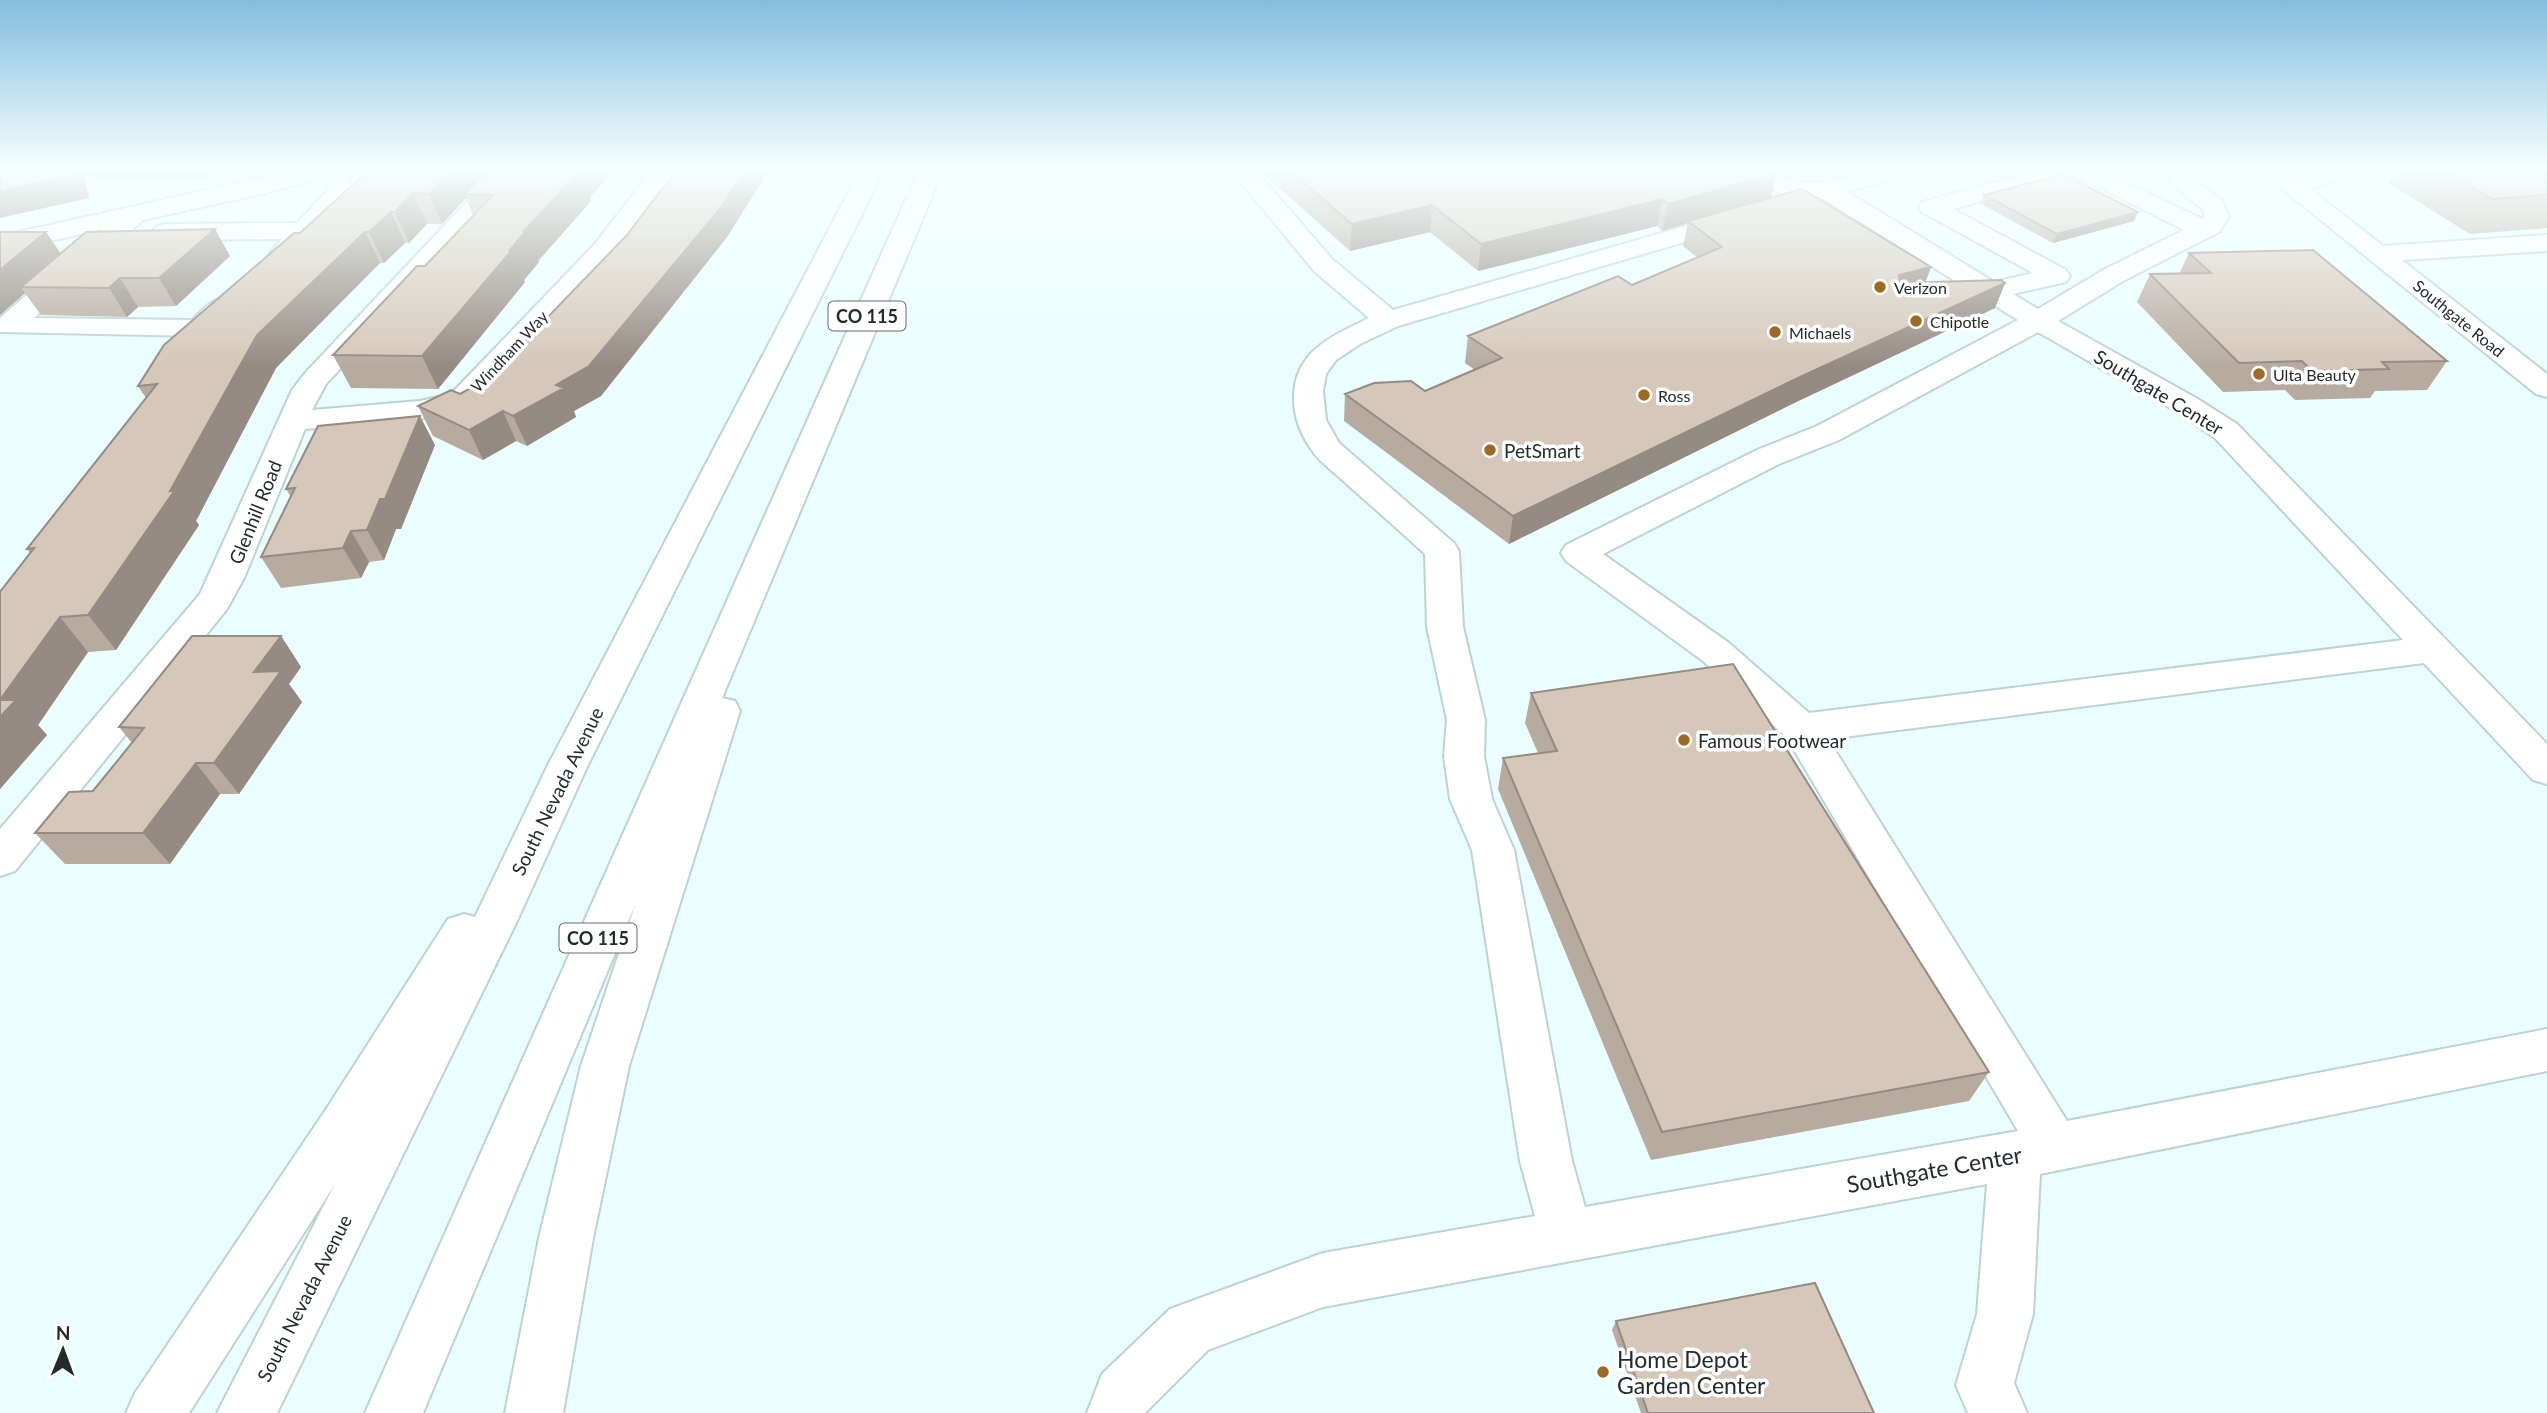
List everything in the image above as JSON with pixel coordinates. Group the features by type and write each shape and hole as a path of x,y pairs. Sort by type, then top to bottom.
{"main road":[{"path":"0,244 50,236"},
{"path":"110,236 8,326 199,328 300,236"},
{"name":"Glenhill Road","path":"0,859 214,601 227,578 303,396 324,368 451,236"},
{"name":"Windham Way","path":"292,421 420,410 461,401 615,236"},
{"name":"South Nevada Avenue","path":"246,1413 495,921 567,767 838,236"},
{"name":"CO 115","path":"394,1413 901,236"},
{"path":"1299,236 1323,265 1388,320"},
{"path":"1567,1236 1546,1161 1493,850 1471,799 1464,755 1466,720 1445,628 1442,551 1326,448 1311,420 1308,391 1311,374 1326,354 1350,338 1388,320 1681,236"},
{"name":"Southgate Center","path":"1901,236 2038,321 2185,404 2227,431 2547,769"},
{"path":"1984,236 2057,276 1990,291"},
{"path":"1998,1413 1985,1385 2005,1314 2035,1151 1801,728 1716,652 1578,553 1768,457 1828,433 2038,321 2114,275 2192,236"},
{"name":"Southgate Road","path":"2356,236 2547,388"},
{"path":"2379,254 2547,243"},
{"path":"534,1413 566,1238 606,1066 803,463"},
{"path":"1801,728 2434,649"},
{"path":"155,1413 345,1124 567,767"},
{"name":"Southgate Center","path":"1116,1413 1122,1394 1190,1329 1323,1280 2035,1151 2546,1047"}],"building":[{"path":"0,236 41,236 0,270"},
{"path":"81,236 207,236 159,278 120,278 109,288 21,287"},
{"path":"291,236 361,236 257,335 170,491 175,490 88,615 60,617 0,700 0,592 34,548 27,549 157,384 138,386 164,345"},
{"path":"454,236 522,236 422,356 333,355 417,266 425,266"},
{"path":"626,236 697,236 589,366 556,385 564,388 513,416 503,411 469,430 418,406 451,390 460,394 488,379"},
{"path":"1471,236 1513,236 1481,244"},
{"path":"1708,236 1880,236 1931,267 1899,275 1900,283 2001,280 2005,283 1800,377 1513,516 1345,394 1374,383 1411,381 1425,391 1502,358 1468,336 1618,276 1632,285 1722,247"},
{"path":"2313,250 2447,361 2382,362 2389,369 2312,371 2302,361 2239,363 2150,274 2211,273 2189,253"},
{"path":"420,416 385,499 380,499 367,530 351,531 343,548 261,557 295,488 286,489 318,426"},
{"path":"192,636 281,636 254,672 281,671 214,763 196,763 143,833 35,833 69,792 93,791 144,728 119,727"},
{"path":"1733,664 1989,1072 1662,1132 1503,758 1557,751 1531,693"},
{"path":"0,700 16,700 0,717"},
{"path":"1815,1283 1874,1413 1648,1413 1616,1321"}],"place":[{"name":"Verizon","path":"1880,287"},
{"name":"Chipotle","path":"1916,321"},
{"name":"Michaels","path":"1775,332"},
{"name":"Ulta Beauty","path":"2259,374"},
{"name":"Ross","path":"1644,395"},
{"name":"PetSmart","path":"1490,450"},
{"name":"Famous Footwear","path":"1684,740"},
{"name":"Home Depot Garden Center","path":"1603,1372"}]}
